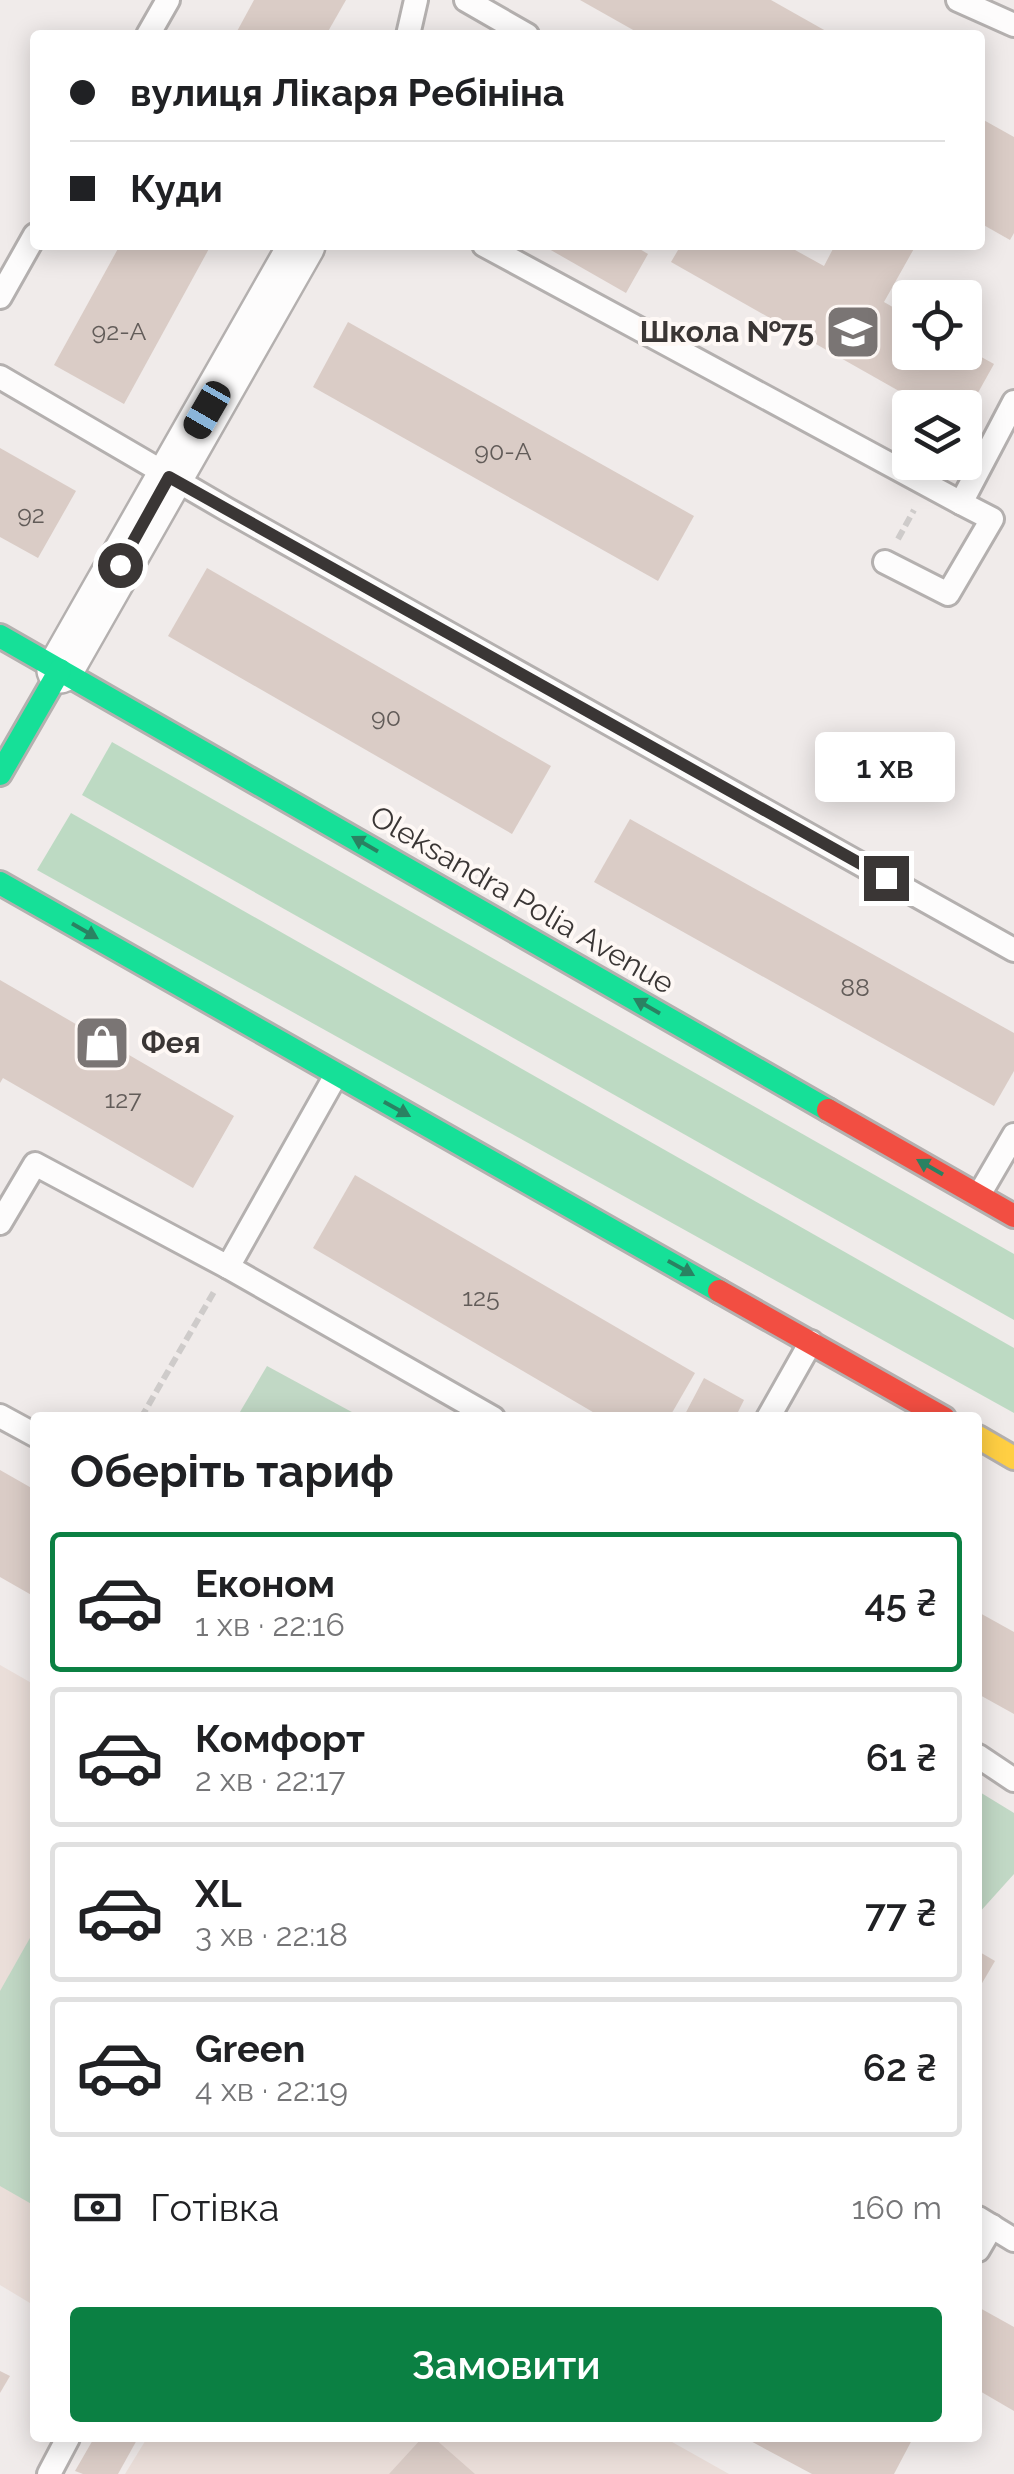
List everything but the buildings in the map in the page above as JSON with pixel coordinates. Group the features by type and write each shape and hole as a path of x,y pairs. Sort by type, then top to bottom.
{"main road":[{"name":"Oleksandra Polia Avenue","path":"0,636 1014,1216"},
{"path":"0,774 60,670"},
{"path":"0,883 934,1412"},
{"path":"982,1439 1014,1458"}],"street":[{"path":"60,670 299,250"}],"lane":[{"path":"151,30 168,0"},
{"path":"409,30 416,0"},
{"path":"466,0 519,30"},
{"path":"958,0 1014,24"},
{"path":"0,298 30,245"},
{"path":"493,250 992,519 948,594 885,562"},
{"path":"0,377 169,477 1014,950"},
{"path":"961,503 1014,402"},
{"path":"228,1267 336,1075"},
{"path":"979,1196 1014,1135"},
{"path":"0,1223 35,1164 228,1267 482,1412"},
{"path":"771,1412 812,1341"},
{"path":"0,1416 30,1432"},
{"path":"982,1759 1014,1780"},
{"path":"984,2222 1014,2240"},
{"path":"48,2474 66,2442"}],"path":[{"path":"885,562 928,484"},
{"path":"144,1412 228,1267"}],"shaded area":[{"path":"0,1665 30,1682 30,2303 0,2285"},
{"path":"145,2442 672,2442 729,2474 125,2474"}],"green space":[{"path":"112,742 1014,1254 1014,1320 82,795"},
{"path":"71,813 1014,1348 1014,1413 37,870"},
{"path":"267,1366 352,1412 240,1412"},
{"path":"982,1793 1014,1813 1014,1874 982,1910"},
{"path":"30,1938 30,2203 0,2186 0,1991"}],"traffic: fast":[{"path":"0,636 828,1110"},
{"path":"0,774 60,670"},
{"path":"0,883 719,1291"}],"traffic: slow":[{"path":"982,1439 1014,1458"}],"traffic: jam":[{"path":"828,1110 1014,1216"},
{"path":"719,1291 933,1412"}],"place":[{"name":"Школа №75","path":"853,332"},
{"name":"Фея","path":"102,1043"}],"route":[{"path":"120,565 169,477 886,878"}]}
